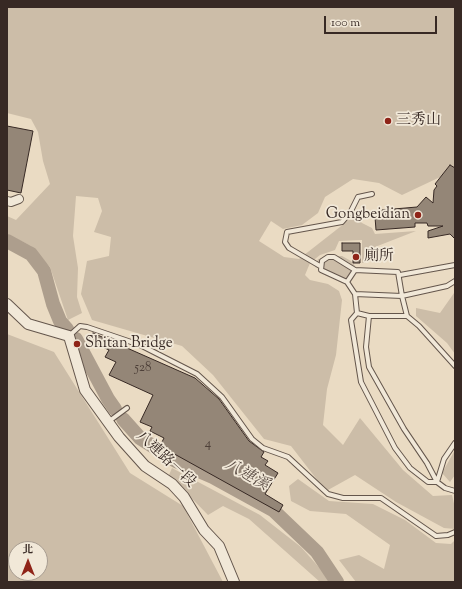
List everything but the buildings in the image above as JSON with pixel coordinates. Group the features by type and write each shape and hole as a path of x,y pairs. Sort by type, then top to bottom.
{"street":[{"path":"7,201 11,202 19,199"},
{"path":"7,304 28,324 69,336"},
{"name":"八連路一段","path":"69,336 85,390 108,422 145,466 172,484 184,497 204,530 219,546 234,582"}],"lane":[{"path":"372,194 358,197 350,213 342,222 286,232 285,242 289,248 320,266 321,270 347,282 355,294 357,313 351,320 361,382 396,448 410,468 428,482 437,482"},
{"path":"320,266 322,261 328,257 334,257 355,270 398,272 400,275 453,264 455,266"},
{"path":"347,282 355,270"},
{"path":"400,275 402,296 407,316 419,326 455,366"},
{"path":"355,294 402,296 447,286 455,281"},
{"path":"357,313 369,316 407,316"},
{"path":"369,316 366,347 369,367 437,482 445,488 455,491"},
{"path":"69,336 80,326 87,327 140,346 197,374 222,397 252,439 263,448 288,457 328,494 343,498 381,498 436,536 448,535 455,532"},
{"path":"108,422 127,408"},
{"path":"437,482 444,459 455,443"}],"shaded area":[{"path":"7,7 455,7 455,170 402,195 379,183 353,179 325,197 318,213 302,225 283,229 271,221 259,241 284,257 299,259 354,216 362,223 372,228 375,234 416,231 375,247 370,261 362,263 362,240 339,241 335,250 320,255 310,263 305,275 310,280 328,284 339,291 342,300 336,355 327,389 323,425 343,445 360,418 403,470 433,496 452,495 455,508 455,529 444,528 396,502 355,475 328,490 318,481 291,446 264,439 213,375 182,346 92,320 81,294 87,261 109,256 111,237 94,232 102,211 98,198 76,196 73,236 78,268 77,297 82,313 68,320 50,267 31,246 7,234 7,216 16,220 50,184 43,161 38,132 31,119 7,113"},
{"path":"342,256 351,261 355,266 344,282 339,278 315,267 318,259"},
{"path":"454,293 455,354 447,343 416,316 416,308 440,313"},
{"path":"7,334 54,352 130,473 183,506 223,582 7,582"},
{"path":"455,450 455,475 450,482 442,473"},
{"path":"172,468 260,515 301,547 332,582 320,582 249,519 223,506 208,515 169,475"},
{"path":"298,479 329,501 373,504 405,520 436,543 451,544 455,540 455,582 356,582 339,560 359,555 384,569 390,545 346,514 310,511 291,501 289,486"}],"waterway":[{"name":"八連溪","path":"7,241 31,254 44,271 53,304 60,321 67,329"},
{"name":"八連溪","path":"76,339 108,399 115,409"},
{"name":"八連溪","path":"123,419 140,438 176,461 213,477 273,510 317,552 337,582"}],"place":[{"name":"三秀山","path":"388,121"},
{"name":"Gongbeidian","path":"418,215"},
{"name":"廁所","path":"356,257"},
{"name":"Shitan Bridge","path":"77,344"}]}
